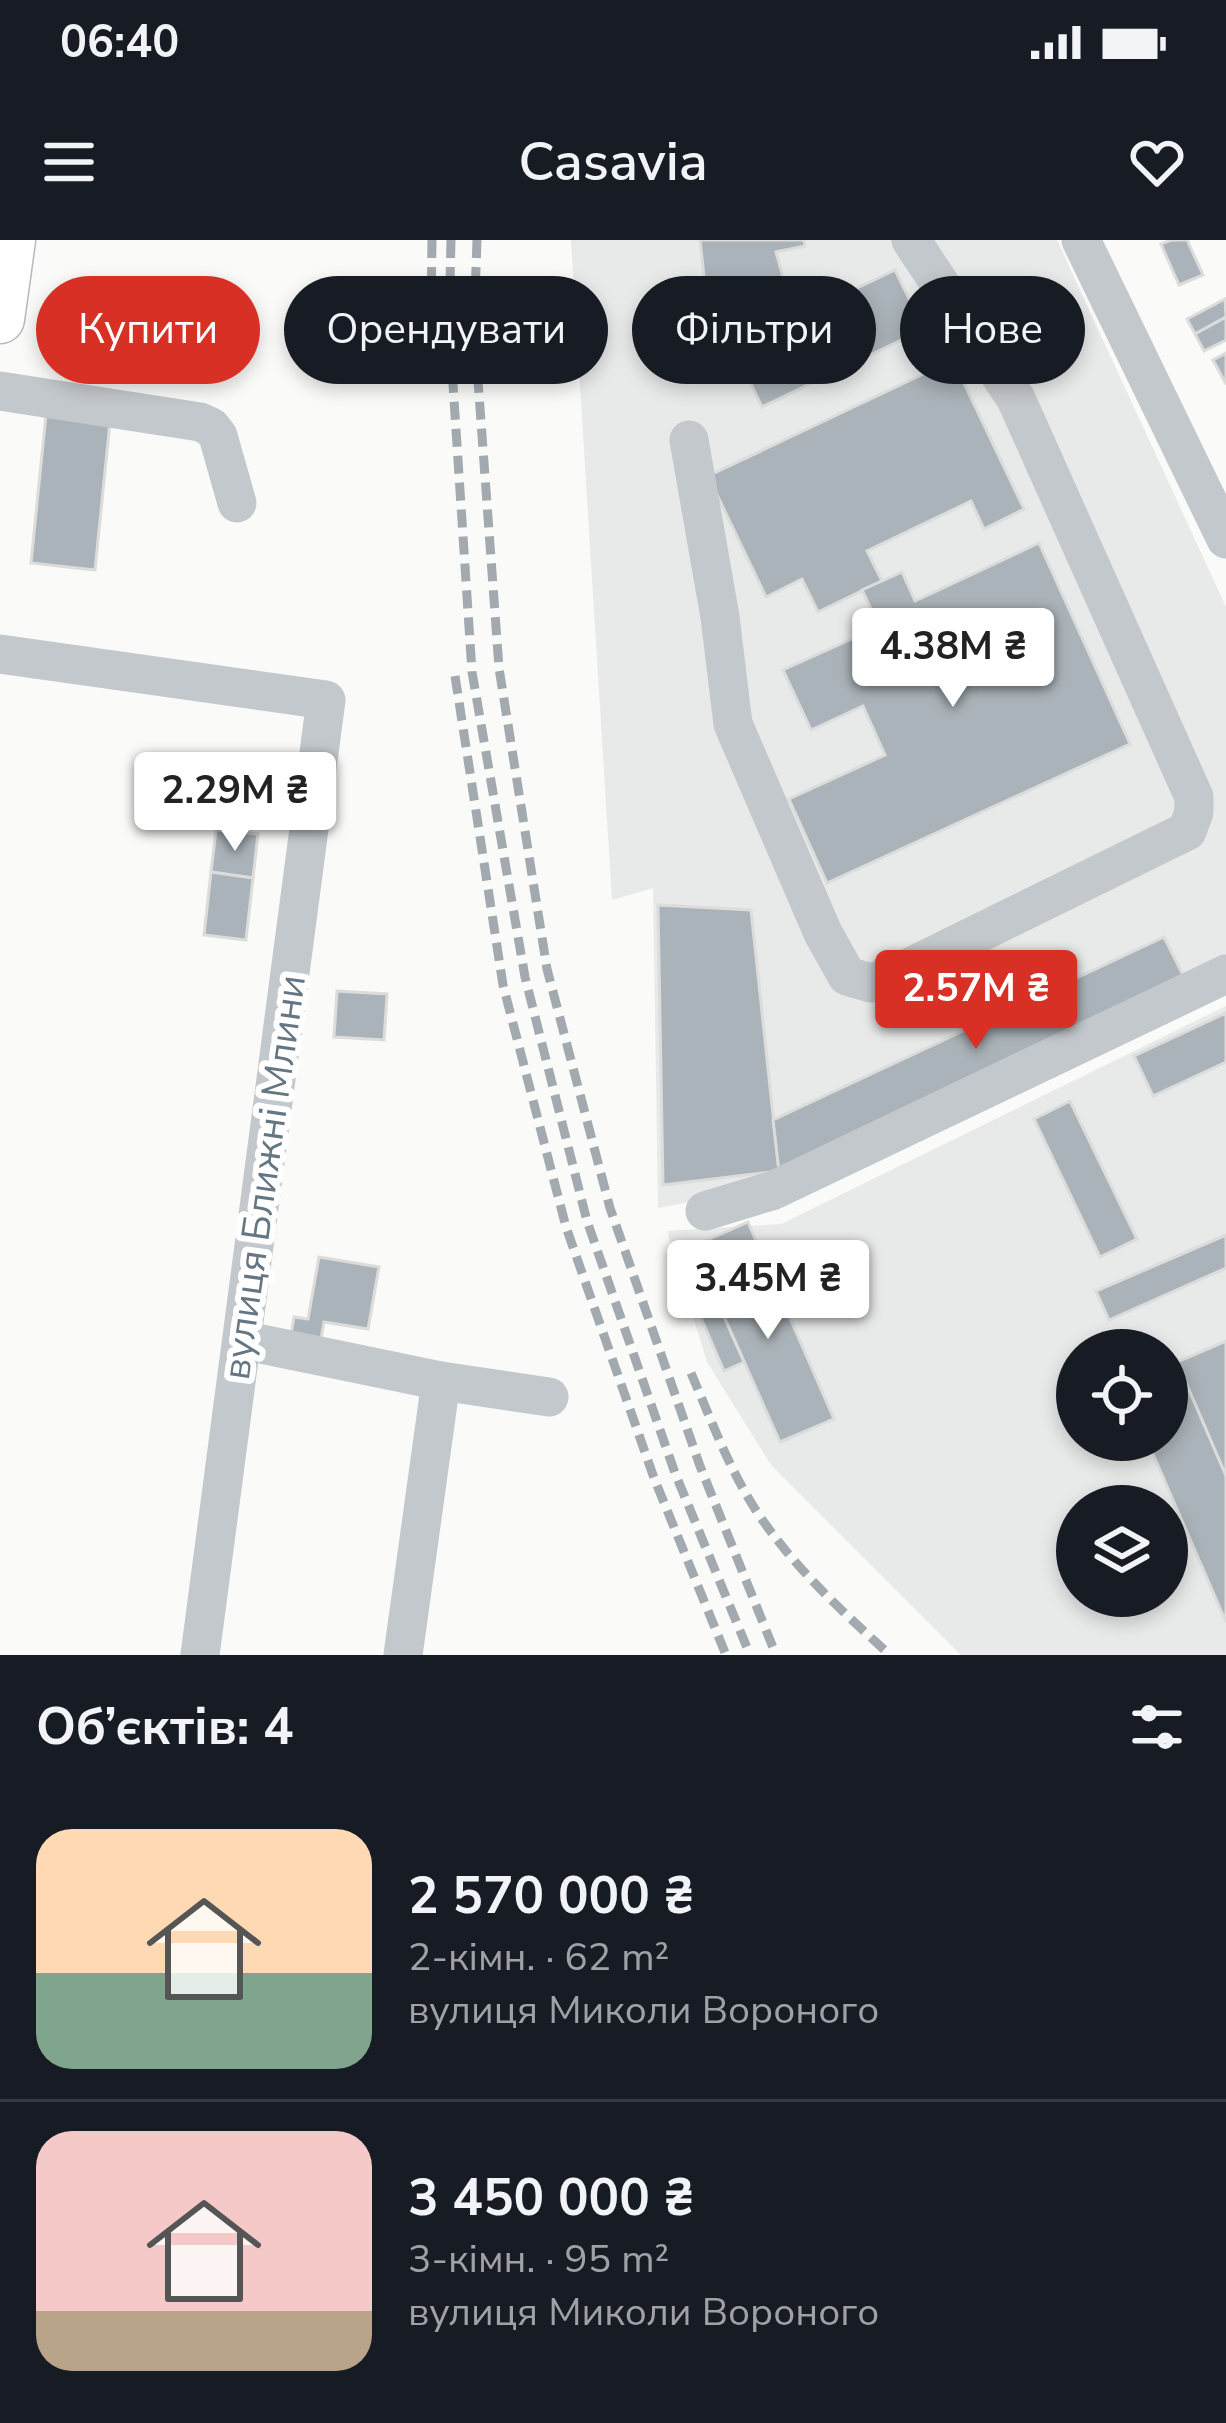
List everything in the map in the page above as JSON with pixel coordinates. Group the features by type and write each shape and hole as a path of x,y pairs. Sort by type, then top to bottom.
{"main road":[{"path":"0,319 11,240"}],"street":[{"path":"689,440 733,724 847,976 871,983 896,974 1187,831 1194,797 1016,399 911,240"},
{"path":"1081,240 1226,539"},
{"path":"0,391 211,427 218,436 237,502"},
{"name":"вулиця Ближні Млини","path":"0,654 326,700 200,1655"},
{"path":"705,1210 774,1190 1226,974"},
{"path":"242,1340 441,1382 549,1397"},
{"path":"403,1655 441,1382"}],"shaded area":[{"path":"571,240 1057,240 1074,276 900,276 900,384 1085,384 1085,301 1226,607 1226,958 776,1186 658,1208 653,888 612,900 580,384 608,384 608,276 573,276"},
{"path":"1226,1006 1226,1655 961,1655 771,1465 707,1362 667,1231 781,1224"}],"building":[{"path":"700,240 804,240 805,246 776,252 783,276 704,276"},
{"path":"1187,240 1203,275 1179,285 1161,244"},
{"path":"895,270 900,280 900,341 876,352 876,279"},
{"path":"1225,299 1226,317 1195,334 1187,319"},
{"path":"1226,317 1226,340 1204,351 1195,334"},
{"path":"1226,353 1226,384 1213,360"},
{"path":"751,384 810,384 762,407"},
{"path":"902,384 964,384 1024,509 984,529 971,501 867,551 882,581 818,612 802,579 766,597 708,476"},
{"path":"47,405 111,412 95,570 31,563"},
{"path":"1039,543 1130,744 827,883 789,799 885,755 863,706 811,730 783,670 854,638 873,679 898,667 862,590 902,572 915,601"},
{"path":"216,830 258,834 253,878 211,872"},
{"path":"211,872 253,878 246,940 204,935"},
{"path":"658,905 751,910 779,1171 663,1185"},
{"path":"1164,937 1186,981 779,1171 773,1120"},
{"path":"337,991 387,994 384,1040 334,1037"},
{"path":"1226,1013 1226,1062 1153,1096 1134,1056"},
{"path":"1070,1101 1137,1239 1100,1257 1034,1119"},
{"path":"748,1222 757,1243 702,1267 744,1362 724,1371 674,1255"},
{"path":"1226,1235 1226,1268 1109,1320 1096,1291"},
{"path":"757,1243 834,1419 780,1442 702,1267"},
{"path":"319,1257 379,1267 368,1329 324,1322 319,1350 289,1345 294,1317 308,1319"},
{"path":"1226,1341 1226,1476 1188,1388 1188,1357"},
{"path":"1188,1388 1226,1476 1226,1622 1188,1534 1188,1485 1167,1485 1156,1461 1188,1461"}],"railway":[{"path":"432,240 432,276"},
{"path":"451,240 449,324 472,672 525,977 587,1221 675,1473 750,1655"},
{"path":"477,240 474,326 499,668 547,969 610,1208 700,1466 776,1655"},
{"path":"455,676 503,985 566,1227 654,1478 726,1655"},
{"path":"691,1373 754,1508 809,1577 890,1655"}]}
